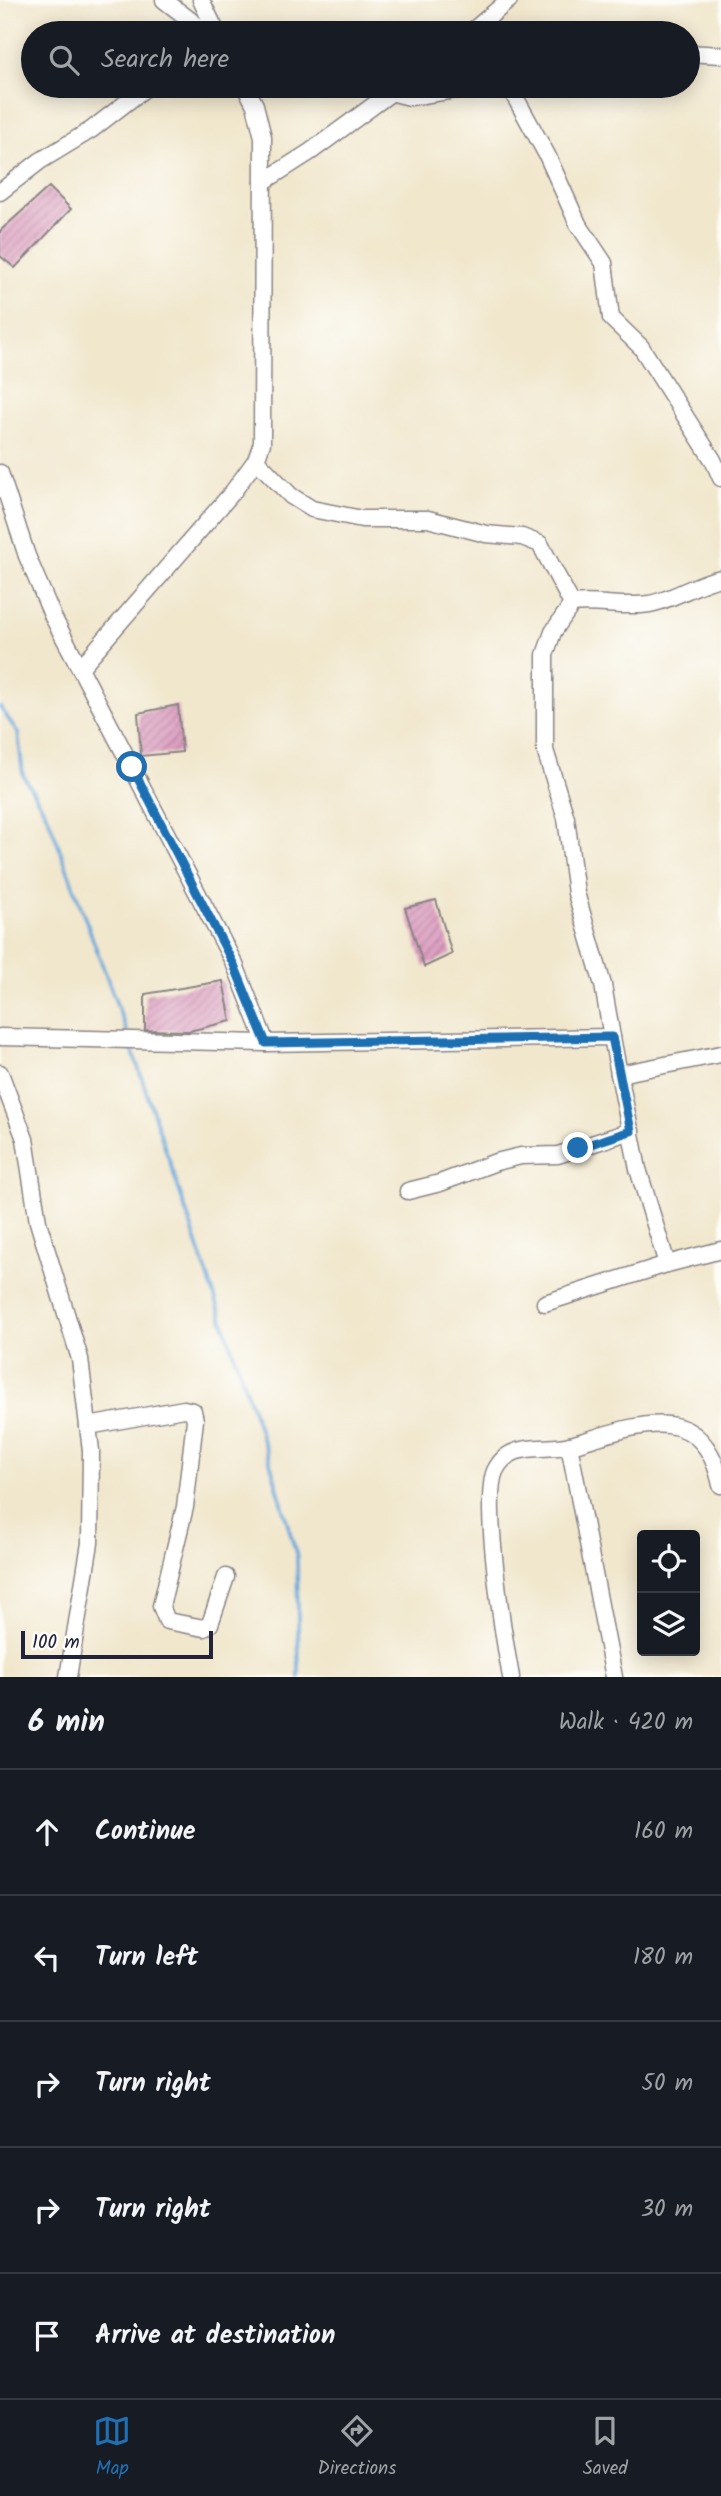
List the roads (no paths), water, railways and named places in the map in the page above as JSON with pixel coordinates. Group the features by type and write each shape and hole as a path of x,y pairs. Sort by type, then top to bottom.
{"street":[{"path":"164,0 187,21"},
{"path":"201,0 211,21"},
{"path":"484,21 509,0"},
{"path":"700,54 721,55"},
{"path":"0,192 131,98"},
{"path":"80,668 232,493 256,460 262,443 263,137 251,98"},
{"path":"263,182 310,152 383,98"},
{"path":"516,98 547,155 578,224 604,263 611,318 641,348 717,459 721,478"},
{"path":"256,460 291,496 312,509 362,519 428,519 486,534 531,539 540,544 572,604"},
{"path":"0,473 27,556 53,617 234,965 266,1043"},
{"path":"667,1264 638,1169 603,985 576,893 566,818 545,750 545,655 553,632 572,604 593,601 629,606 652,604 721,578"},
{"path":"0,1037 266,1043 612,1037"},
{"path":"620,1074 721,1054"},
{"path":"0,1073 25,1139 38,1222 79,1359 91,1451 90,1544 68,1677"},
{"path":"408,1191 440,1183 496,1162 521,1156 558,1155 631,1131"},
{"path":"545,1303 667,1264 721,1250"},
{"path":"88,1426 184,1409 195,1413 185,1507 161,1606 163,1616 167,1621 204,1628 211,1624 226,1577"},
{"path":"511,1677 495,1563 493,1477 505,1458 517,1450 569,1445 652,1423 667,1423 683,1429 700,1441 713,1459 721,1485"},
{"path":"569,1445 614,1677"}],"waterway":[{"path":"0,707 18,733 23,775 48,817 128,1035"},
{"path":"131,1046 272,1468 297,1557 299,1677"}]}
